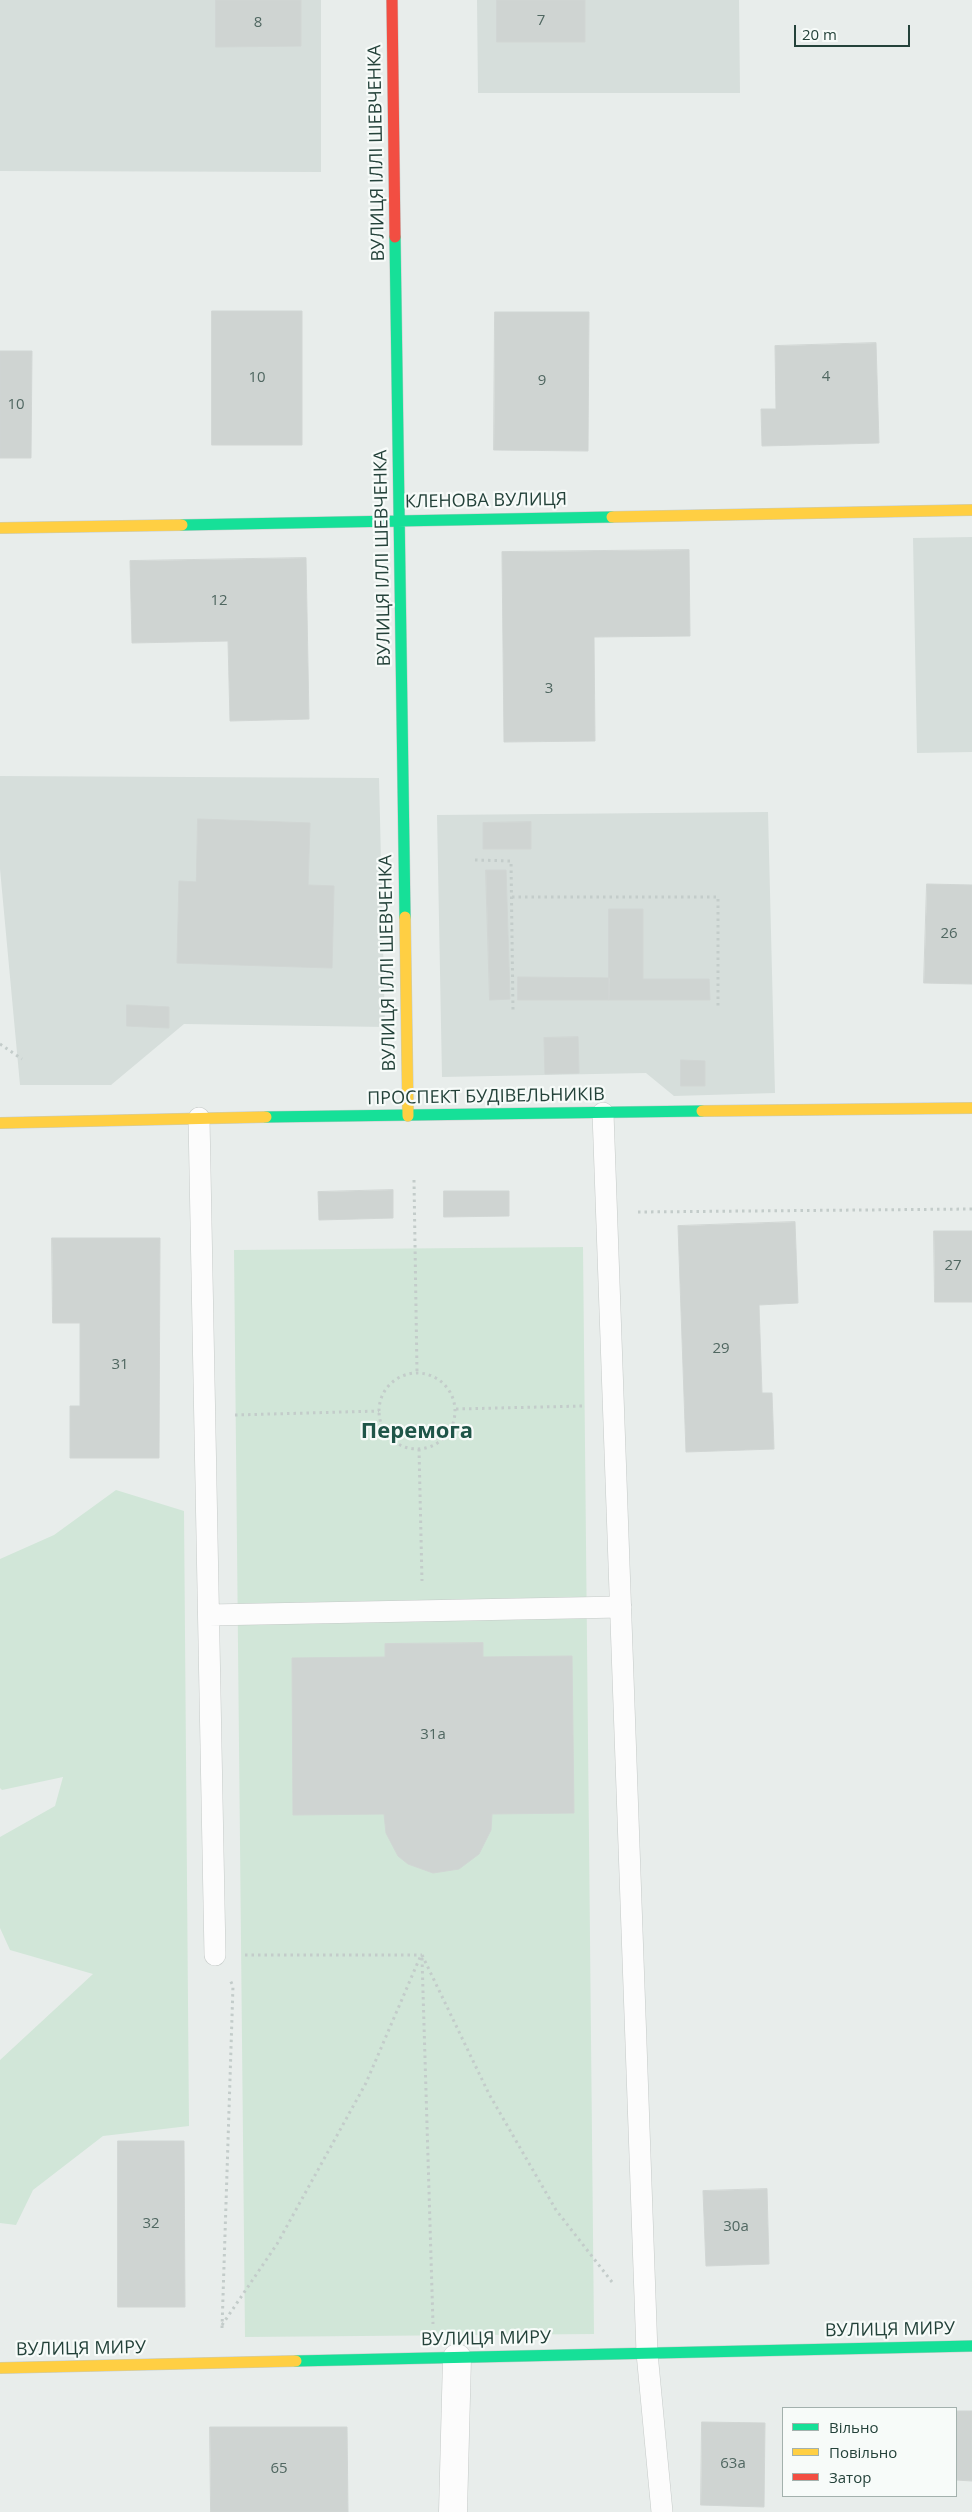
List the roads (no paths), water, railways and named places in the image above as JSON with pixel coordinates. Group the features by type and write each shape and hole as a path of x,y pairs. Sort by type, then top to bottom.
{"street":[{"name":"ВУЛИЦЯ ІЛЛІ ШЕВЧЕНКА","path":"392,0 408,1116"},
{"name":"КЛЕНОВА ВУЛИЦЯ","path":"0,528 972,510"},
{"name":"ПРОСПЕКТ БУДІВЕЛЬНИКІВ","path":"0,1124 199,1118 972,1108"},
{"name":"ВУЛИЦЯ МИРУ","path":"0,2368 972,2346"},
{"path":"446,2358 453,2512"}],"lane":[{"path":"603,1113 647,2353 662,2512"},
{"path":"199,1118 215,1955"},
{"path":"209,1615 621,1607"}],"district":[{"name":"Перемога","path":"417,1432"}]}
